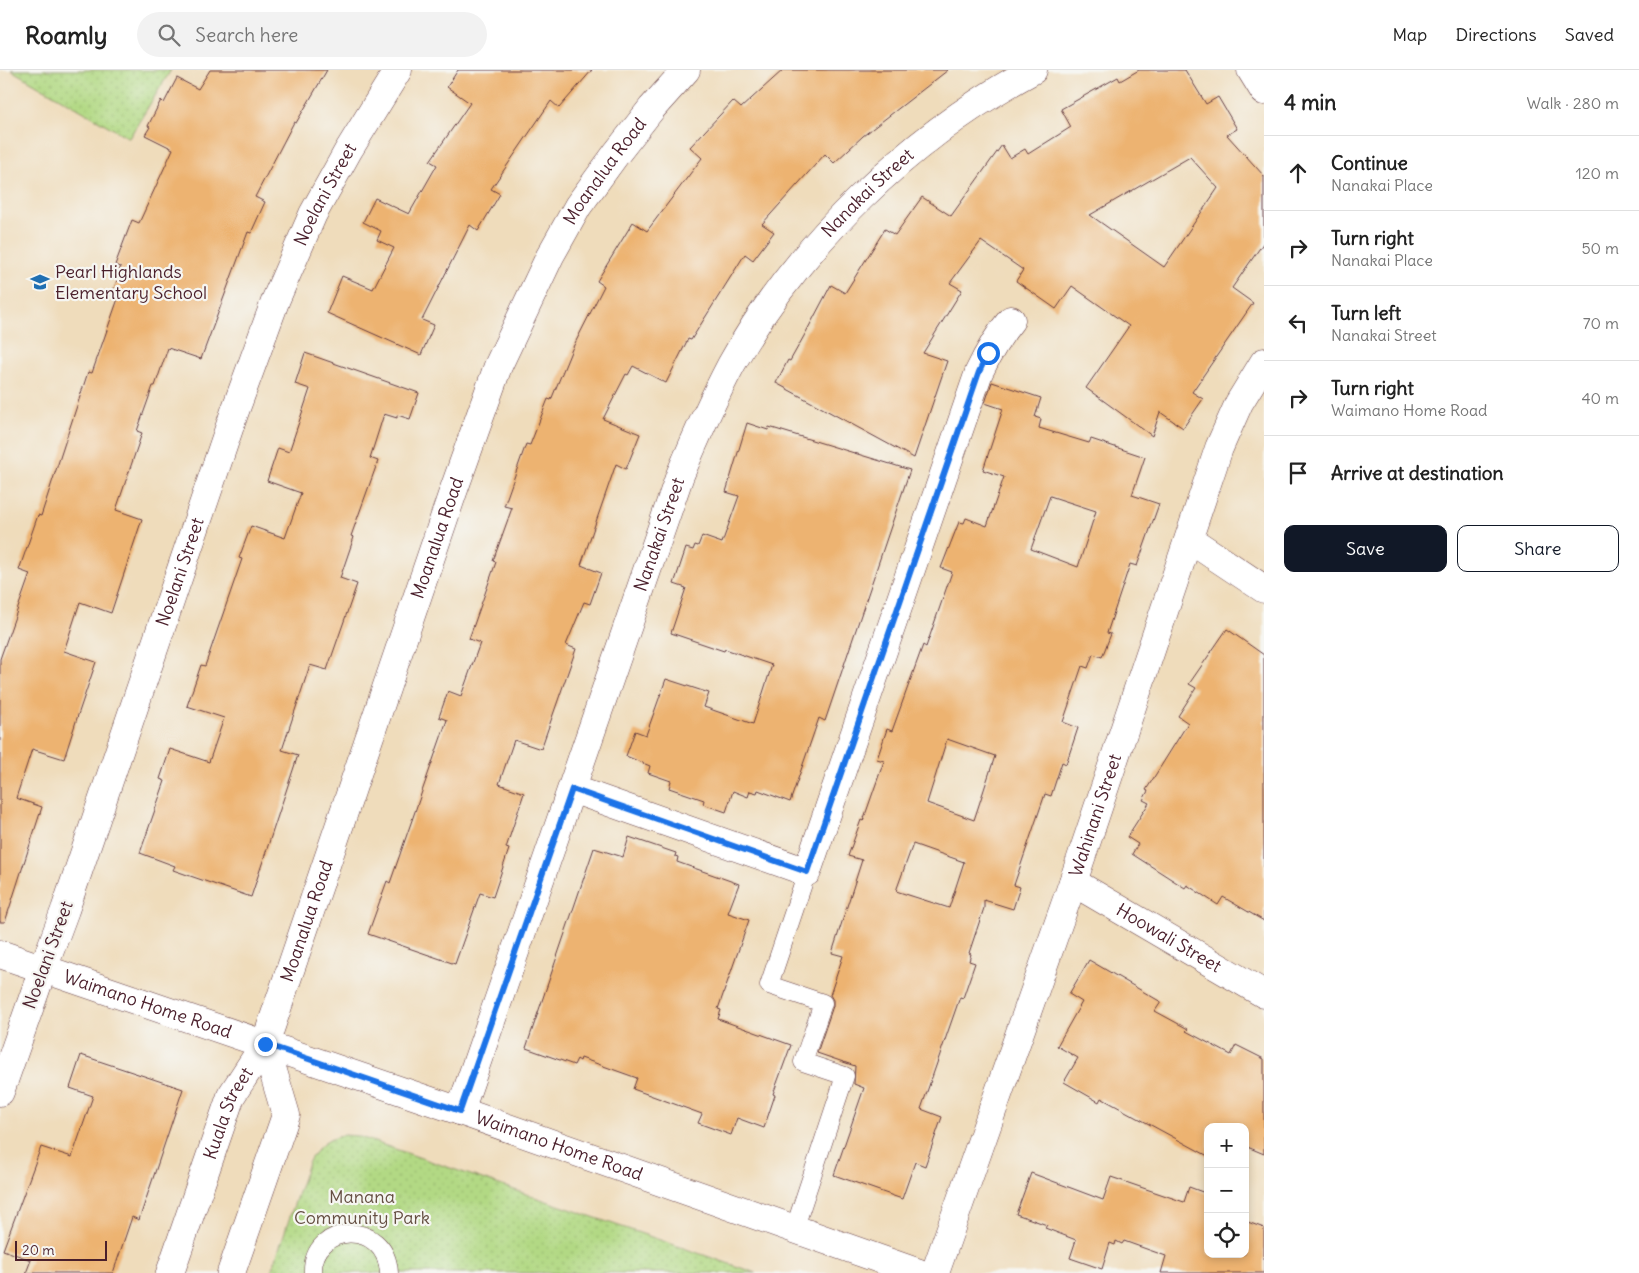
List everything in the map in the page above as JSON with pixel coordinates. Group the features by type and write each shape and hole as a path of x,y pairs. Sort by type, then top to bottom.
{"street":[{"name":"Noelani Street","path":"0,1092 65,910 235,411 276,299 313,214 348,151 398,70"},
{"name":"Moanalua Road","path":"265,1044 450,501 498,366 550,256 578,206 652,108 686,70"},
{"name":"Nanakai Street","path":"460,1111 680,475 704,417 732,364 771,303 815,246 852,205 895,166 980,101 1033,70"},
{"path":"1251,70 1264,91"},
{"path":"572,789 807,872 979,372 998,336 1012,320"},
{"name":"Wahinani Street","path":"935,1273 1073,882 1219,448 1239,403 1264,362"},
{"path":"1188,539 1264,589"},
{"name":"Hoowali Street","path":"1073,882 1264,994"},
{"name":"Waimano Home Road","path":"0,954 460,1111 919,1273"},
{"name":"Kuala Street","path":"170,1273 231,1096 265,1044"},
{"name":"Kuala Street","path":"231,1273 286,1115 265,1044"}],"lane":[{"path":"794,1230 845,1076 803,1062 823,1003 769,985 807,872"},
{"path":"313,1273 316,1254 324,1243 335,1236 349,1233 362,1234 374,1240 383,1250 388,1262 389,1273"}],"green space":[{"path":"11,70 171,70 129,138"},
{"name":"Manana Community Park","path":"344,1135 357,1136 756,1273 271,1273 308,1163 315,1152 323,1145 332,1139"}],"building":[{"path":"210,70 327,70 296,123 294,122 255,197 265,202 251,233 248,232 201,359 168,348 155,386 153,386 137,431 142,433 116,510 142,519 111,613 80,602 64,651 96,662 64,759 32,749 16,798 42,807 5,922 0,922 0,659 30,574 19,570 38,515 41,516 88,372 92,373 120,293 113,290 121,271 119,270 121,267 115,265 132,220 139,223 173,149 145,135 150,127 148,126 161,100 164,103 177,78 198,89"},
{"path":"458,70 592,70 559,108 551,101 491,189 500,194 478,231 470,225 422,320 434,325 421,355 327,313 342,276 373,289 394,248 377,240 381,231 363,222 375,198 409,214 437,165 430,161 470,103 447,87"},
{"path":"783,70 948,70 863,136 834,163 825,154 762,224 774,232 753,260 745,254 691,340 688,339 666,383 633,366 628,375 626,374 603,419 640,434 626,469 616,464 581,565 601,573 590,604 584,602 566,645 576,649 541,749 514,740 499,784 524,793 506,848 509,849 493,897 480,893 455,964 368,934 387,881 390,883 447,720 439,717 448,691 461,696 480,643 469,639 496,562 493,561 512,508 504,506 526,444 530,445 548,399 551,400 572,349 604,286 597,281 633,222 647,231 702,158 690,147 733,101 741,108"},
{"path":"1139,70 1185,70 1206,104 1218,97 1237,129 1227,135 1264,176 1264,242 1232,288 1253,303 1192,392 1203,399 1183,428 1160,412 1152,436 1086,388 1129,326 1072,286 1056,309 1016,281 1023,270 981,241 950,283 962,290 923,353 947,361 914,458 776,383 831,285 845,293 885,229 895,235 922,197 951,216 1002,145 1010,158 1025,149 1028,154 1071,127 1061,109 1118,77 1120,81","holes":["1190,157 1218,188 1164,267 1090,215"]},
{"path":"305,353 419,393 410,419 384,414 370,458 378,461 351,536 354,537 340,578 357,584 327,670 310,665 282,750 298,755 251,897 173,870 175,866 140,853 165,781 160,779 170,749 209,762 224,718 187,706 201,665 205,666 242,559 239,558 251,526 285,538 301,493 267,481 278,448 289,452 310,389 295,384"},
{"path":"992,382 1041,398 1035,417 1041,419 1039,428 1089,443 1091,439 1145,457 1132,495 1159,504 1137,566 1130,564 1107,633 1111,634 1102,657 1093,654 1088,668 1082,666 1063,722 1078,728 1066,764 1062,762 1051,796 1045,794 1014,885 1020,887 1013,909 984,900 984,908 969,953 971,954 969,961 975,963 963,998 960,997 921,1109 942,1117 925,1166 915,1162 902,1199 834,1175 864,1088 854,1084 855,1066 817,1053 833,1006 833,1000 830,995 843,956 832,953 862,860 848,856 861,820 863,821 884,761 877,759 887,729 892,731 923,645 926,647 952,572 941,568 959,522 964,523 966,518 987,526 1004,477 983,470 1003,409 985,403","holes":["1050,496 1096,511 1078,567 1031,549","947,739 995,756 974,820 927,803","913,844 964,862 949,908 896,891"]},
{"path":"747,423 768,430 769,427 910,470 825,721 819,718 790,802 758,790 757,793 750,791 748,797 733,791 726,812 703,804 704,800 669,788 671,781 648,773 650,766 626,756 635,731 646,735 666,679 709,693 704,707 753,724 772,665 671,633 686,588 674,584 686,548 693,550 695,545 698,546 702,536 722,543 739,496 726,492"},
{"path":"1227,629 1264,655 1264,921 1223,897 1218,905 1187,885 1185,888 1132,854 1138,844 1127,837 1149,803 1143,800 1148,791 1146,790 1188,723 1178,716 1196,688 1189,684"},
{"path":"629,837 676,853 675,856 678,857 677,862 739,884 728,913 749,920 718,1009 721,1010 718,1019 791,1045 773,1094 775,1095 764,1128 737,1118 731,1135 698,1123 702,1114 633,1089 637,1078 581,1058 580,1061 577,1059 574,1065 526,1048 594,848 623,857"},
{"path":"1089,960 1161,1002 1155,1011 1188,1029 1186,1031 1231,1055 1236,1045 1264,1059 1264,1154 1249,1148 1249,1123 1204,1123 1204,1154 1101,1098 1099,1102 1064,1082 1078,1058 1057,1046 1082,1002 1069,994"},
{"path":"81,1055 183,1089 139,1220 132,1217 113,1273 26,1273 31,1260 3,1250 41,1147 72,1157 93,1096 70,1088"},
{"path":"1031,1173 1103,1200 1111,1177 1184,1202 1189,1187 1204,1193 1204,1258 1249,1258 1249,1222 1264,1228 1264,1273 1161,1273 1166,1256 1124,1241 1122,1244 1116,1241 1115,1245 1110,1243 1102,1269 1070,1258 1076,1240 1045,1228 1047,1225 1016,1214"}],"place":[{"name":"Pearl Highlands Elementary School","path":"40,282"}],"route":[{"path":"265,1044 460,1111 572,789 807,872 979,372 988,353"}]}
